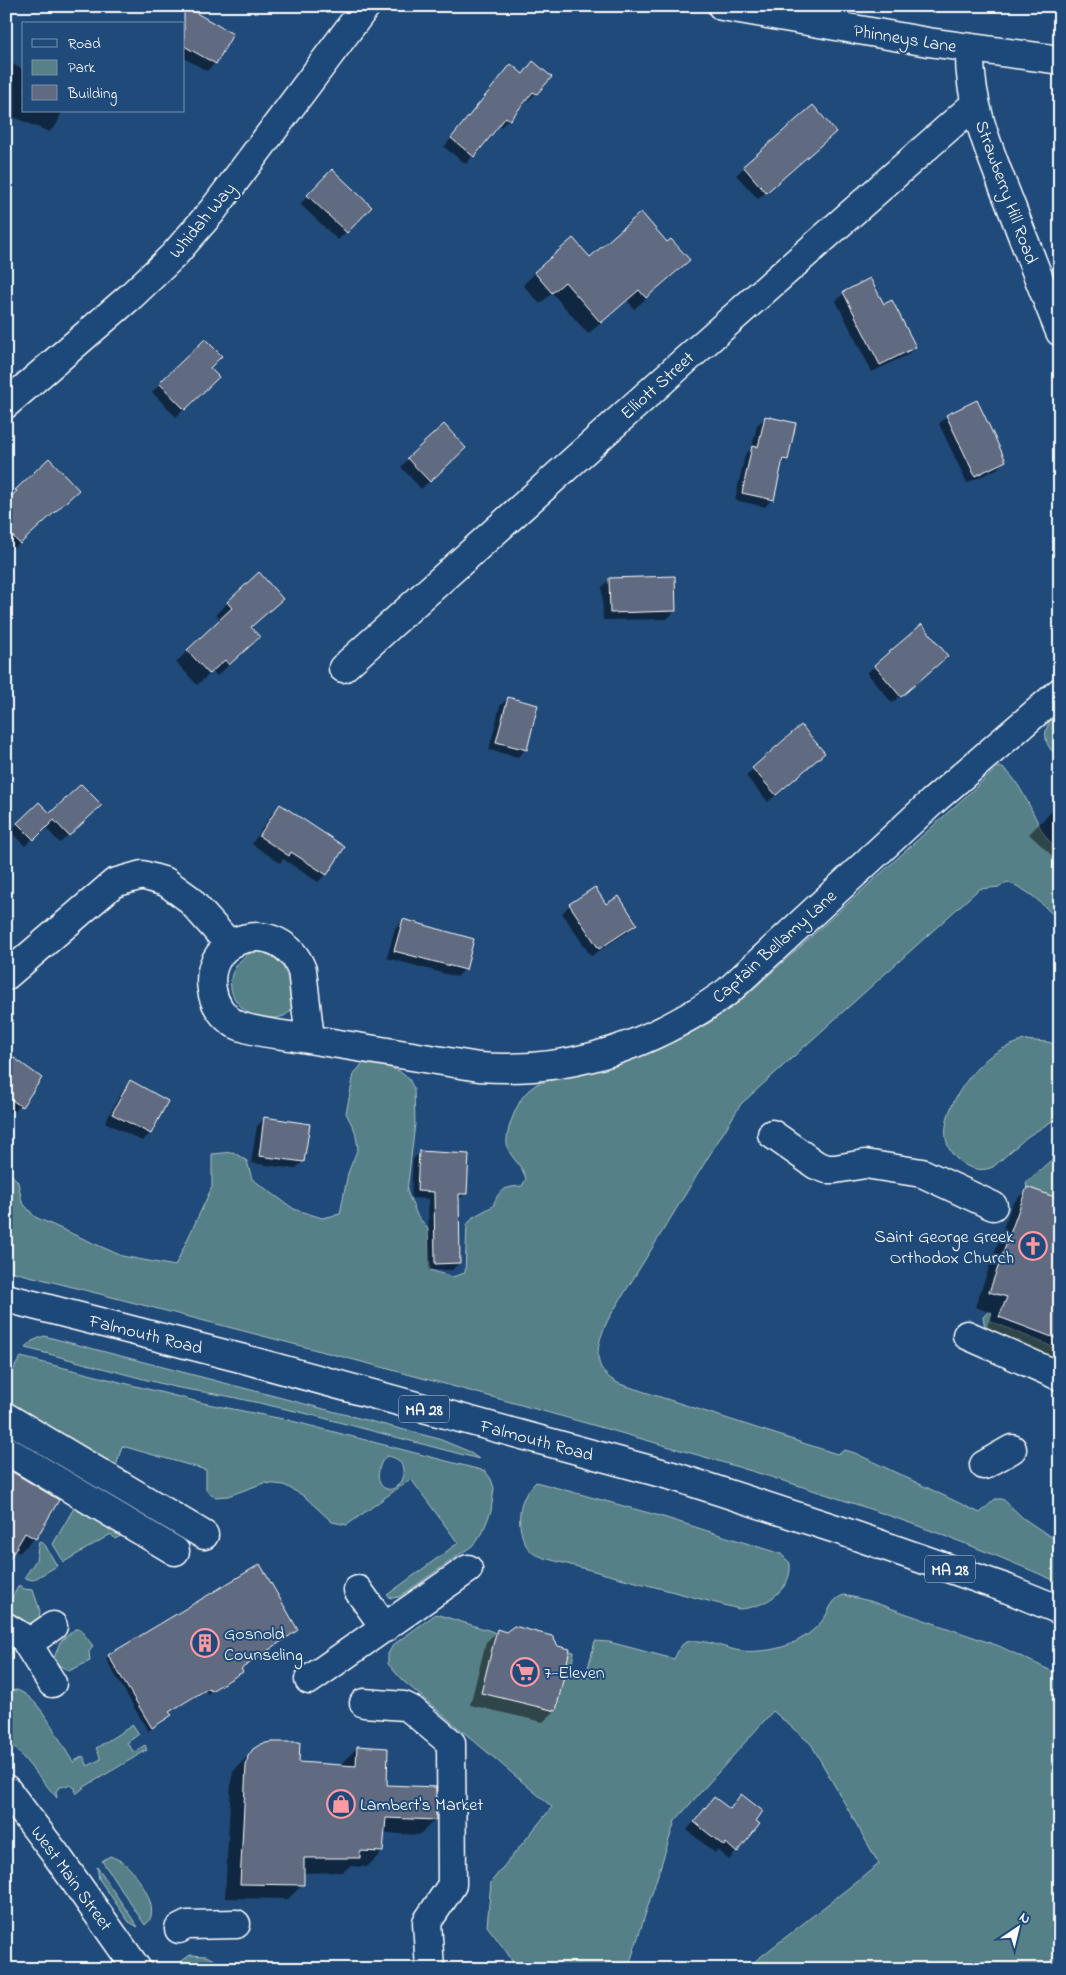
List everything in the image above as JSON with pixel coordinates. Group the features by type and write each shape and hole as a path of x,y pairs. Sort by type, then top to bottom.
{"street":[{"name":"Whidah Way","path":"6,404 131,296 174,255 213,210 366,6"},
{"name":"Phinneys Lane","path":"722,6 970,48 1060,60"},
{"name":"Strawberry Hill Road","path":"970,48 969,70 974,104 995,166 1060,332"},
{"name":"Elliott Street","path":"342,668 974,104"},
{"name":"Captain Bellamy Lane","path":"230,945 220,955 215,964 211,982 214,1001 225,1016 241,1026 479,1067 502,1069 555,1064 616,1052 647,1039 702,1010 727,992 932,802 1060,692"},
{"path":"6,976 114,883 142,874 166,882 188,898 230,945 242,939 261,936 279,941 294,953 299,961 304,979 310,1039"},
{"path":"772,1134 816,1165 827,1169 835,1170 865,1164 922,1173 993,1206"},
{"name":"Falmouth Road","path":"6,1298 244,1360 676,1477 840,1530 1060,1610"},
{"path":"967,1335 1059,1376"},
{"path":"6,1417 189,1543"},
{"path":"6,1435 189,1543"},
{"path":"984,1465 1012,1449"},
{"path":"6,1450 189,1543"},
{"path":"309,1680 468,1569"},
{"path":"358,1590 385,1628"},
{"path":"17,1635 30,1642 53,1626"},
{"path":"17,1635 52,1683"},
{"path":"364,1703 404,1706 451,1743 452,1885 427,1922 430,1969"},
{"name":"West Main Street","path":"6,1790 57,1856 137,1969"},
{"path":"179,1929 187,1924 236,1924"}],"green space":[{"path":"1060,713 1060,755 1049,748 1046,739 1046,729 1053,718"},
{"path":"998,767 1004,769 1018,785 1047,839 1060,852 1060,922 1036,899 1015,885 1007,882 1000,887 979,889 741,1104 609,1318 601,1337 598,1356 599,1364 603,1371 620,1384 837,1454 845,1450 855,1453 980,1513 995,1499 1003,1499 1023,1518 1060,1543 1060,1583 1003,1558 945,1536 828,1495 709,1458 298,1345 6,1270 6,1176 12,1175 18,1182 22,1202 35,1217 122,1256 175,1266 212,1187 212,1154 233,1152 247,1161 252,1179 294,1209 322,1218 340,1214 348,1173 358,1148 355,1131 346,1113 354,1074 363,1063 377,1063 399,1071 409,1079 414,1089 415,1124 407,1191 417,1215 428,1229 430,1270 452,1277 465,1273 467,1225 473,1217 493,1206 500,1192 506,1188 522,1186 526,1179 508,1149 507,1136 514,1113 521,1099 528,1091 537,1084 647,1053 709,1023 738,1003"},
{"path":"255,951 266,952 276,957 287,975 292,1006 290,1011 282,1017 265,1018 250,1014 236,1001 232,993 231,978 233,972 242,959"},
{"path":"1024,1040 1060,1045 1060,1116 1027,1137 993,1167 980,1170 967,1166 953,1155 947,1142 946,1127 957,1095 967,1080 989,1057 1010,1045"},
{"path":"1060,1152 1060,1199 1027,1187 1026,1184 1029,1180"},
{"path":"988,1312 992,1312 990,1321 1060,1350 1060,1363 985,1328 983,1317"},
{"path":"44,1336 439,1439 468,1451 479,1459 304,1413 227,1396 174,1387 26,1348 32,1341"},
{"path":"21,1357 203,1403 288,1420 485,1471 491,1479 494,1488 491,1511 482,1534 472,1546 399,1597 391,1598 387,1595 458,1543 411,1479 347,1525 332,1522 304,1496 284,1485 264,1483 228,1496 215,1497 206,1490 206,1470 122,1446 116,1467 114,1468 10,1409 7,1402 6,1389","holes":["387,1456 395,1458 403,1469 403,1475 397,1486 387,1489 383,1487 378,1478 379,1468"]},
{"path":"536,1482 660,1516 781,1554 790,1563 790,1573 787,1582 775,1596 758,1605 739,1609 544,1558 533,1553 528,1548 520,1527 522,1504 526,1494"},
{"path":"78,1501 128,1532 115,1539 111,1534 64,1562 53,1544"},
{"path":"39,1541 45,1545 57,1566 33,1580 24,1578 36,1560"},
{"path":"19,1585 24,1589 33,1590 40,1611 39,1617 33,1623 26,1624 6,1617 6,1609"},
{"path":"844,1595 870,1601 999,1646 1060,1675 1060,1969 745,1969 879,1864 811,1744 773,1711 675,1821 628,1969 517,1969 487,1926 491,1882 552,1807 402,1680 388,1664 388,1654 393,1645 436,1614 496,1633 481,1693 555,1711 569,1651 574,1652 571,1668 587,1672 595,1641 609,1642 674,1659 682,1645 694,1641 702,1641 742,1651 776,1649 791,1644 811,1632 822,1621 836,1599"},
{"path":"75,1629 80,1629 93,1646 89,1652 90,1661 69,1671 57,1664 54,1658 60,1642"},
{"path":"17,1690 26,1695 42,1711 73,1762 83,1756 88,1766 101,1759 96,1748 133,1725 139,1734 127,1743 134,1752 145,1745 147,1750 86,1786 76,1794 75,1788 70,1785 60,1787 56,1791 57,1798 6,1737 6,1691"},
{"path":"110,1856 129,1868 146,1893 152,1911 150,1919 145,1925 102,1861"},
{"path":"97,1867 138,1927 129,1922 99,1879"},
{"path":"190,1955 206,1956 232,1969 181,1969 182,1961"}],"building":[{"path":"184,6 233,34 216,64 185,47"},
{"path":"533,61 552,77 537,94 533,92 510,120 506,117 474,157 451,138 511,64 523,74"},
{"path":"813,105 836,132 766,193 743,166"},
{"path":"332,169 372,207 347,233 307,195"},
{"path":"641,212 667,242 671,239 690,260 646,298 639,290 601,323 565,282 552,293 534,272 573,238 590,257"},
{"path":"870,278 884,304 892,300 916,347 880,365 843,292"},
{"path":"205,339 222,356 210,368 219,377 185,410 159,383"},
{"path":"977,400 1006,461 975,476 946,415"},
{"path":"765,416 796,423 788,460 783,459 774,500 742,493 752,446 758,447"},
{"path":"444,424 466,448 430,482 407,458"},
{"path":"49,458 79,490 20,544 6,529 6,501"},
{"path":"259,572 283,599 251,627 260,637 229,665 225,660 209,674 187,650 232,608 227,602"},
{"path":"675,576 676,611 610,613 609,578"},
{"path":"922,624 948,656 901,697 874,665"},
{"path":"508,697 538,705 527,750 496,742"},
{"path":"801,725 825,753 776,795 752,768"},
{"path":"81,784 102,805 69,836 54,820 34,840 17,823 39,802 50,813"},
{"path":"280,804 345,847 327,875 291,852 289,856 259,836"},
{"path":"595,887 606,904 619,896 637,924 599,949 569,904"},
{"path":"403,919 474,939 466,970 394,951"},
{"path":"6,1052 42,1078 22,1107 6,1096"},
{"path":"130,1080 168,1101 151,1134 112,1114"},
{"path":"264,1117 310,1124 304,1162 259,1156"},
{"path":"419,1151 469,1154 467,1194 459,1194 460,1263 435,1264 434,1192 417,1191"},
{"name":"Saint George Greek Orthodox Church","path":"1027,1187 1060,1199 1060,1340 999,1317 1007,1297 989,1292"},
{"path":"6,1468 59,1500 36,1539 25,1533 6,1565"},
{"name":"Gosnold Counseling","path":"260,1564 298,1630 241,1669 243,1672 211,1691 209,1688 169,1712 172,1715 152,1728 108,1655"},
{"name":"7-Eleven","path":"514,1626 552,1636 558,1646 570,1649 556,1711 481,1693 497,1629 506,1632"},
{"name":"Lambert's Market","path":"300,1742 299,1762 356,1766 357,1746 388,1748 387,1785 436,1787 436,1820 386,1818 383,1852 360,1851 360,1858 304,1858 304,1885 240,1884 248,1756 253,1749 261,1744"},
{"path":"741,1794 763,1811 756,1821 760,1824 737,1853 726,1843 724,1846 694,1822 714,1797 730,1809"}],"place":[{"name":"Saint George Greek Orthodox Church","path":"1033,1246"},
{"name":"Gosnold Counseling","path":"205,1643"},
{"name":"7-Eleven","path":"525,1672"},
{"name":"Lambert's Market","path":"341,1804"}]}
